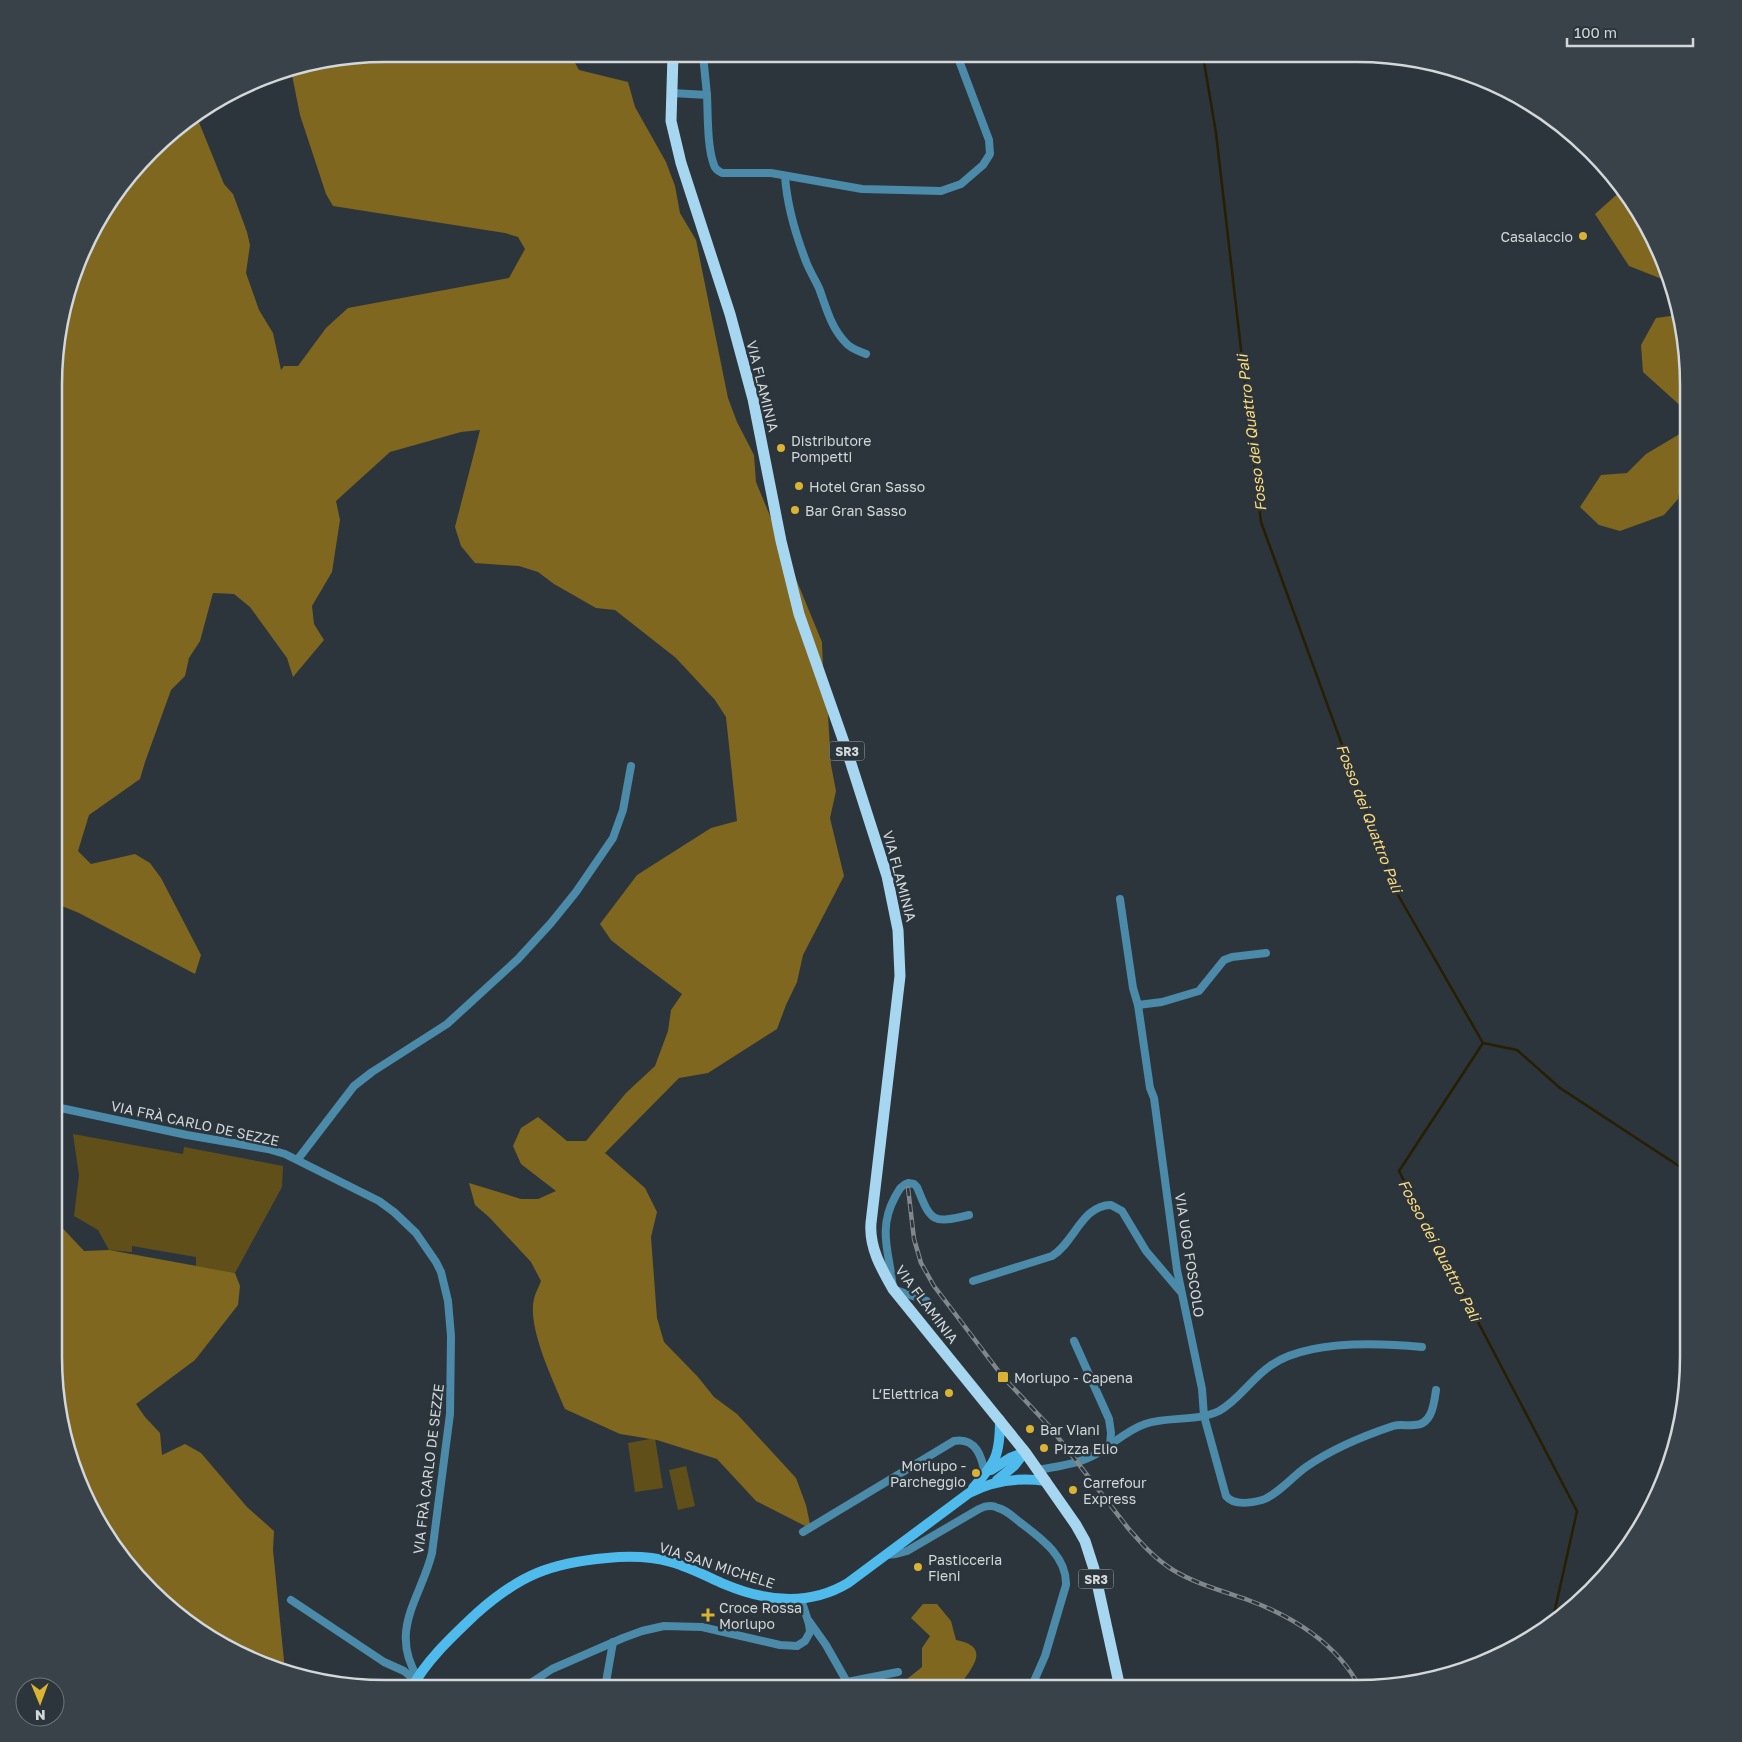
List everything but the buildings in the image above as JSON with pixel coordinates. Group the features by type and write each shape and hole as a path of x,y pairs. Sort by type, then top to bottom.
{"main road":[{"name":"VIA FLAMINIA","path":"673,62 671,121 681,163 730,314 753,399 781,541 798,614 847,751 887,876 895,908 899,940 898,998 870,1227 875,1252 884,1274 893,1289 1026,1452 1073,1520 1088,1548 1118,1680"},
{"path":"969,1493 985,1474 998,1454 1000,1420"},
{"path":"985,1474 1010,1458 1026,1452"},
{"path":"995,1482 1014,1466 1026,1452"},
{"path":"969,1493 995,1482 1021,1479 1046,1481"},
{"name":"VIA SAN MICHELE","path":"417,1680 448,1642 493,1600 524,1578 542,1570 564,1563 620,1557 658,1558 685,1566 745,1592 780,1599 801,1599 824,1594 842,1586 969,1493"}],"street":[{"path":"704,62 713,163 719,172 726,174 767,173 851,188 913,190 945,190 966,180 984,165 988,156 990,146 960,62"},
{"path":"672,93 707,95"},
{"path":"785,176 790,212 807,264 828,314 845,342 852,348 866,354"},
{"path":"298,1159 354,1086 372,1072 447,1024 518,959 551,924 576,892 613,838 623,810 631,766"},
{"name":"VIA UGO FOSCOLO","path":"1120,899 1150,1088 1154,1098 1177,1270 1202,1388 1204,1416 1226,1496 1232,1501 1251,1502 1269,1496 1306,1467 1342,1447 1399,1424 1416,1425 1424,1422 1433,1410 1436,1390"},
{"path":"1138,1005 1162,1002 1199,991 1224,960 1232,957 1266,953"},
{"name":"VIA FRÀ CARLO DE SEZZE","path":"62,1108 187,1135 274,1150 298,1159 370,1196 394,1212 416,1233 430,1253 441,1272 450,1308 451,1385 448,1428 432,1553 413,1602 406,1638 405,1649 414,1680"},
{"path":"935,1314 928,1301 893,1289 885,1229 889,1209 903,1185 908,1182 914,1184 931,1216 945,1220 969,1215"},
{"path":"973,1281 1052,1256 1062,1248 1089,1214 1099,1207 1111,1204 1122,1211 1146,1251 1182,1292"},
{"path":"1074,1341 1109,1418 1112,1433 1110,1446"},
{"path":"1038,1470 1079,1462 1095,1455 1134,1429 1147,1423 1204,1416 1217,1412 1227,1406 1262,1372 1290,1356 1316,1349 1352,1345 1380,1344 1422,1347"},
{"path":"803,1532 954,1441 966,1441 975,1447 982,1458 985,1474"},
{"path":"886,1555 907,1551 979,1509 986,1507 998,1507 1006,1511 1045,1542 1062,1566 1066,1576 1066,1585 1045,1656 1034,1680"},
{"path":"535,1680 552,1669 612,1642 650,1628 682,1625 719,1630 786,1646 797,1646 809,1636 810,1628 801,1599"},
{"path":"291,1600 384,1662 404,1671 413,1680"},
{"path":"807,1619 823,1639 846,1680"},
{"path":"606,1680 612,1642"},
{"path":"857,1680 898,1672"}],"shaded area":[{"path":"386,62 574,62 579,70 628,82 635,107 666,162 675,186 680,213 696,240 728,398 737,422 754,455 756,482 822,642 831,765 836,791 830,818 844,876 803,955 797,982 777,1029 708,1073 679,1078 605,1153 645,1188 657,1212 651,1237 657,1318 664,1342 698,1377 714,1397 737,1414 796,1478 806,1505 811,1529 756,1501 717,1459 657,1440 620,1434 565,1409 543,1355 534,1325 534,1299 541,1281 531,1262 489,1217 475,1205 469,1183 521,1199 538,1199 556,1191 521,1164 513,1146 521,1128 538,1117 567,1141 586,1141 626,1093 655,1066 668,1031 671,1010 682,994 611,940 600,924 637,875 711,828 737,821 726,717 715,700 676,658 615,610 596,608 554,584 538,572 519,566 475,563 461,546 455,527 480,430 461,432 390,452 336,501 340,520 332,572 312,606 314,624 324,640 293,677 287,658 250,607 234,594 213,593 200,641 189,658 185,676 171,690 140,779 89,815 78,851 91,864 135,854 150,863 161,878 201,955 195,974 79,913 62,906 63,365 69,323 80,282 96,243 117,206 157,157 199,122 224,184 233,194 247,232 250,245 246,273 259,310 273,333 281,370 284,366 298,366 326,328 348,308 509,278 525,249 518,237 505,233 333,206 326,194 300,115 292,77 323,69 344,65"},
{"path":"1617,194 1646,243 1661,279 1629,266 1595,214"},
{"path":"1671,316 1677,344 1680,405 1643,372 1641,345 1656,318"},
{"path":"1680,434 1680,487 1678,499 1664,515 1620,531 1599,525 1580,507 1601,475 1627,473 1646,454"},
{"path":"73,1134 183,1154 184,1147 283,1166 282,1187 235,1273 196,1266 196,1257 132,1246 132,1252 109,1250 98,1230 74,1216 79,1175"},
{"path":"62,1227 84,1251 109,1250 235,1273 240,1286 238,1305 195,1360 136,1404 160,1433 162,1455 185,1444 201,1453 247,1507 274,1531 273,1550 284,1663 243,1646 189,1613 157,1585 117,1536 87,1480 74,1440 65,1398 62,1356"},
{"path":"655,1438 663,1488 635,1492 628,1443"},
{"path":"686,1466 695,1506 678,1510 669,1470"},
{"path":"923,1604 937,1604 951,1621 956,1640 967,1643 974,1648 976,1653 976,1660 963,1680 906,1680 922,1667 922,1648 930,1636 911,1618"}],"waterway":[{"name":"Fosso dei Quattro Pali","path":"1204,62 1216,133 1261,522 1394,888 1483,1043 1399,1171 1577,1511 1555,1612"},
{"path":"1483,1043 1517,1050 1560,1088 1680,1167"}],"railway":[{"path":"908,1188 914,1239 921,1263 934,1286 1003,1377 1050,1427 1138,1540 1160,1561 1182,1575 1265,1607 1297,1623 1326,1645 1351,1672 1356,1680"}],"place":[{"name":"Casalaccio","path":"1583,236"},
{"name":"Distributore Pompetti","path":"781,448"},
{"name":"Hotel Gran Sasso","path":"799,486"},
{"name":"Bar Gran Sasso","path":"795,510"},
{"name":"Morlupo - Capena","path":"1003,1377"},
{"name":"L‘Elettrica","path":"949,1393"},
{"name":"Bar Viani","path":"1030,1429"},
{"name":"Pizza Elio","path":"1044,1448"},
{"name":"Morlupo - Parcheggio","path":"976,1473"},
{"name":"Carrefour Express","path":"1073,1490"},
{"name":"Pasticceria Fieni","path":"918,1567"},
{"name":"Croce Rossa Morlupo","path":"708,1615"}]}
